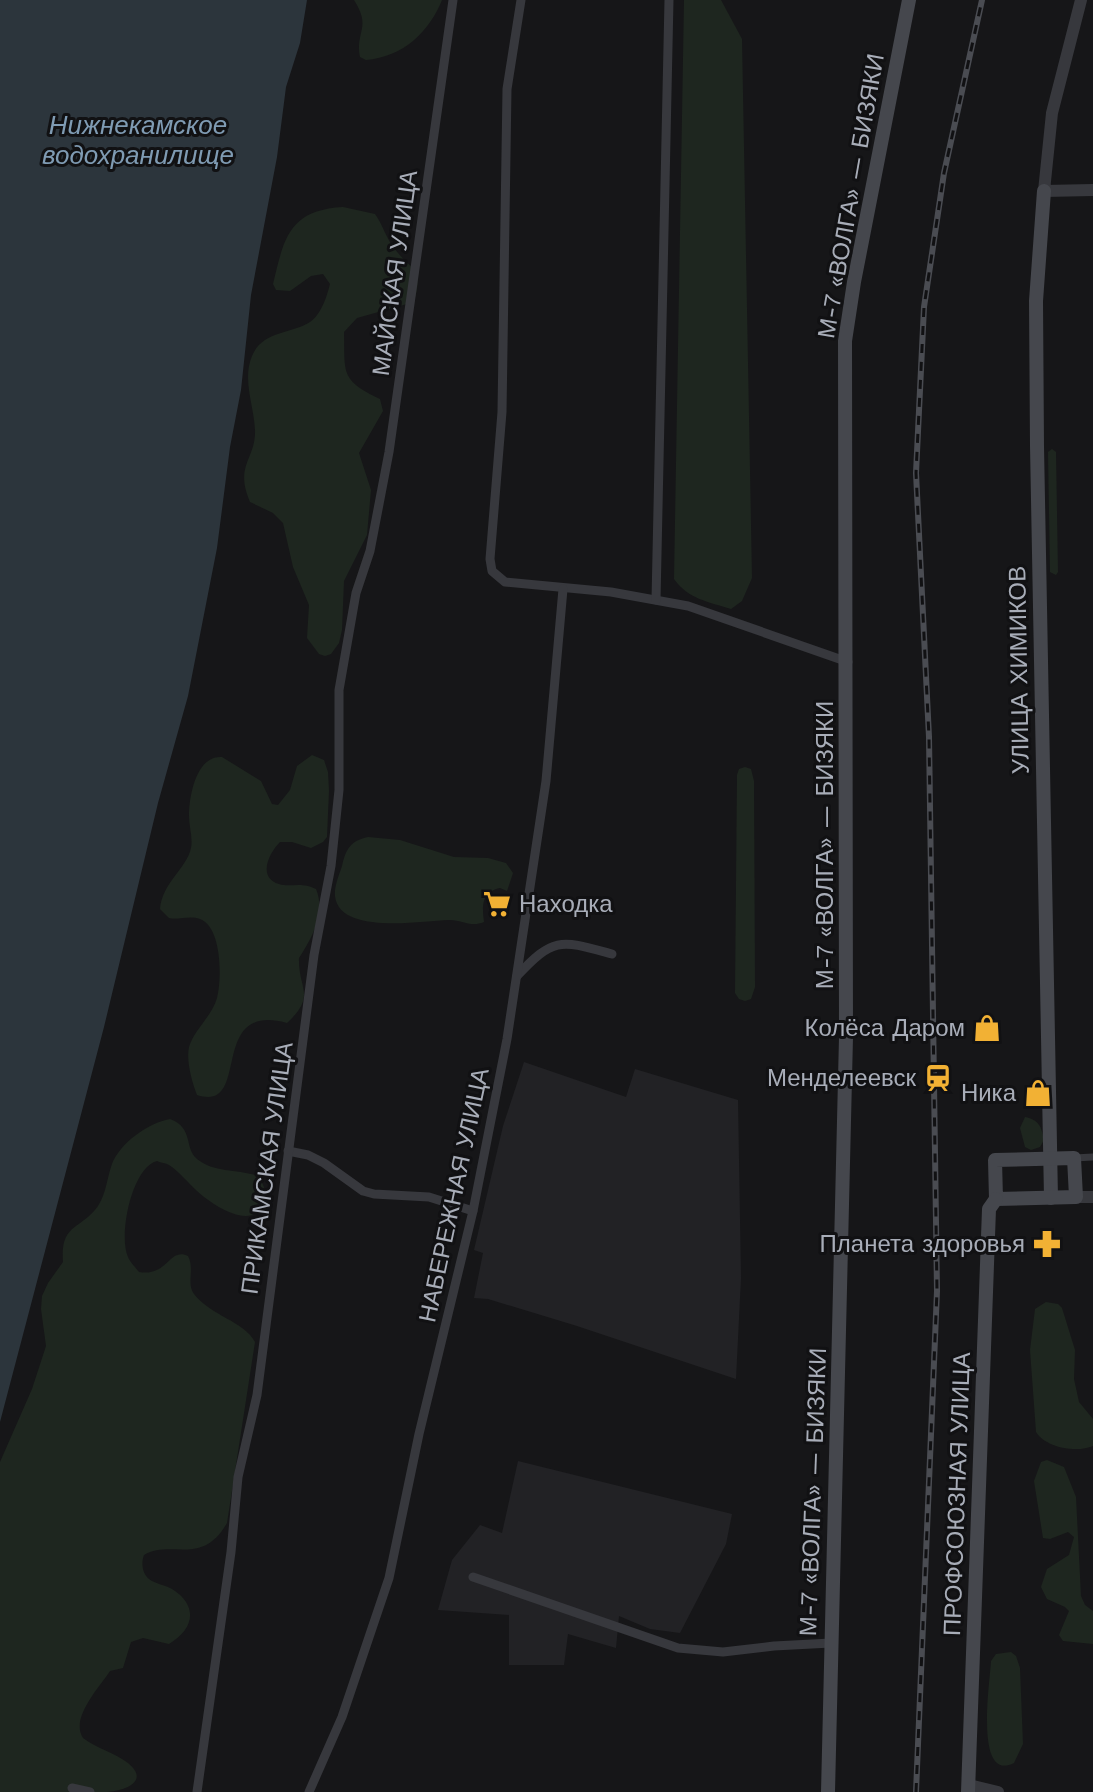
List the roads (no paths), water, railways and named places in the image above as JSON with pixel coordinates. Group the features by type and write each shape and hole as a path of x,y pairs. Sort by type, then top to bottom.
{"main road":[{"name":"М-7 «ВОЛГА» — БИЗЯКИ","path":"828,1792 846,1052 848,662 843,397 845,341 909,0"},
{"name":"УЛИЦА ХИМИКОВ","path":"1044,191 1036,301 1051,1198"},
{"path":"996,1199 1076,1197 1074,1158 1050,1159"},
{"name":"ПРОФСОЮЗНАЯ УЛИЦА","path":"969,1788 989,1209 996,1199 995,1160 1050,1159"}],"street":[{"name":"МАЙСКАЯ УЛИЦА","path":"370,551 402,371 453,0"},
{"path":"521,0 507,89 502,412 490,559 492,571 505,582 611,592 688,606 848,662"},
{"path":"656,600 669,0"},
{"path":"1081,0 1052,113 1044,191 1093,190"},
{"name":"ПРИКАМСКАЯ УЛИЦА","path":"197,1792 231,1552 238,1477 257,1395 314,955 331,866 339,790 339,690 356,593 370,551"},
{"name":"НАБЕРЕЖНАЯ УЛИЦА","path":"309,1792 342,1717 385,1590 499,1091 546,781 563,589"},
{"path":"515,977 542,950 559,943 612,954"},
{"path":"288,1151 308,1155 324,1163 363,1191 429,1197 473,1211"},
{"path":"1074,1158 1093,1157"},
{"path":"1076,1197 1093,1197"},
{"path":"473,1577 678,1648 723,1652 831,1643"},
{"path":"72,1788 90,1792"},
{"path":"969,1788 998,1792"}],"water":[{"name":"Нижнекамское водохранилище","path":"0,0 307,0 300,43 286,87 277,157 251,295 241,390 217,548 188,696 0,1422"}],"railway":[{"path":"916,1792 937,1291 929,737 916,473 924,307 944,173 982,0"}],"place":[{"name":"Находка","path":"497,904"},
{"name":"Колёса Даром","path":"987,1028"},
{"name":"Менделеевск","path":"938,1078"},
{"name":"Ника","path":"1038,1093"},
{"name":"Планета здоровья","path":"1047,1244"}]}
